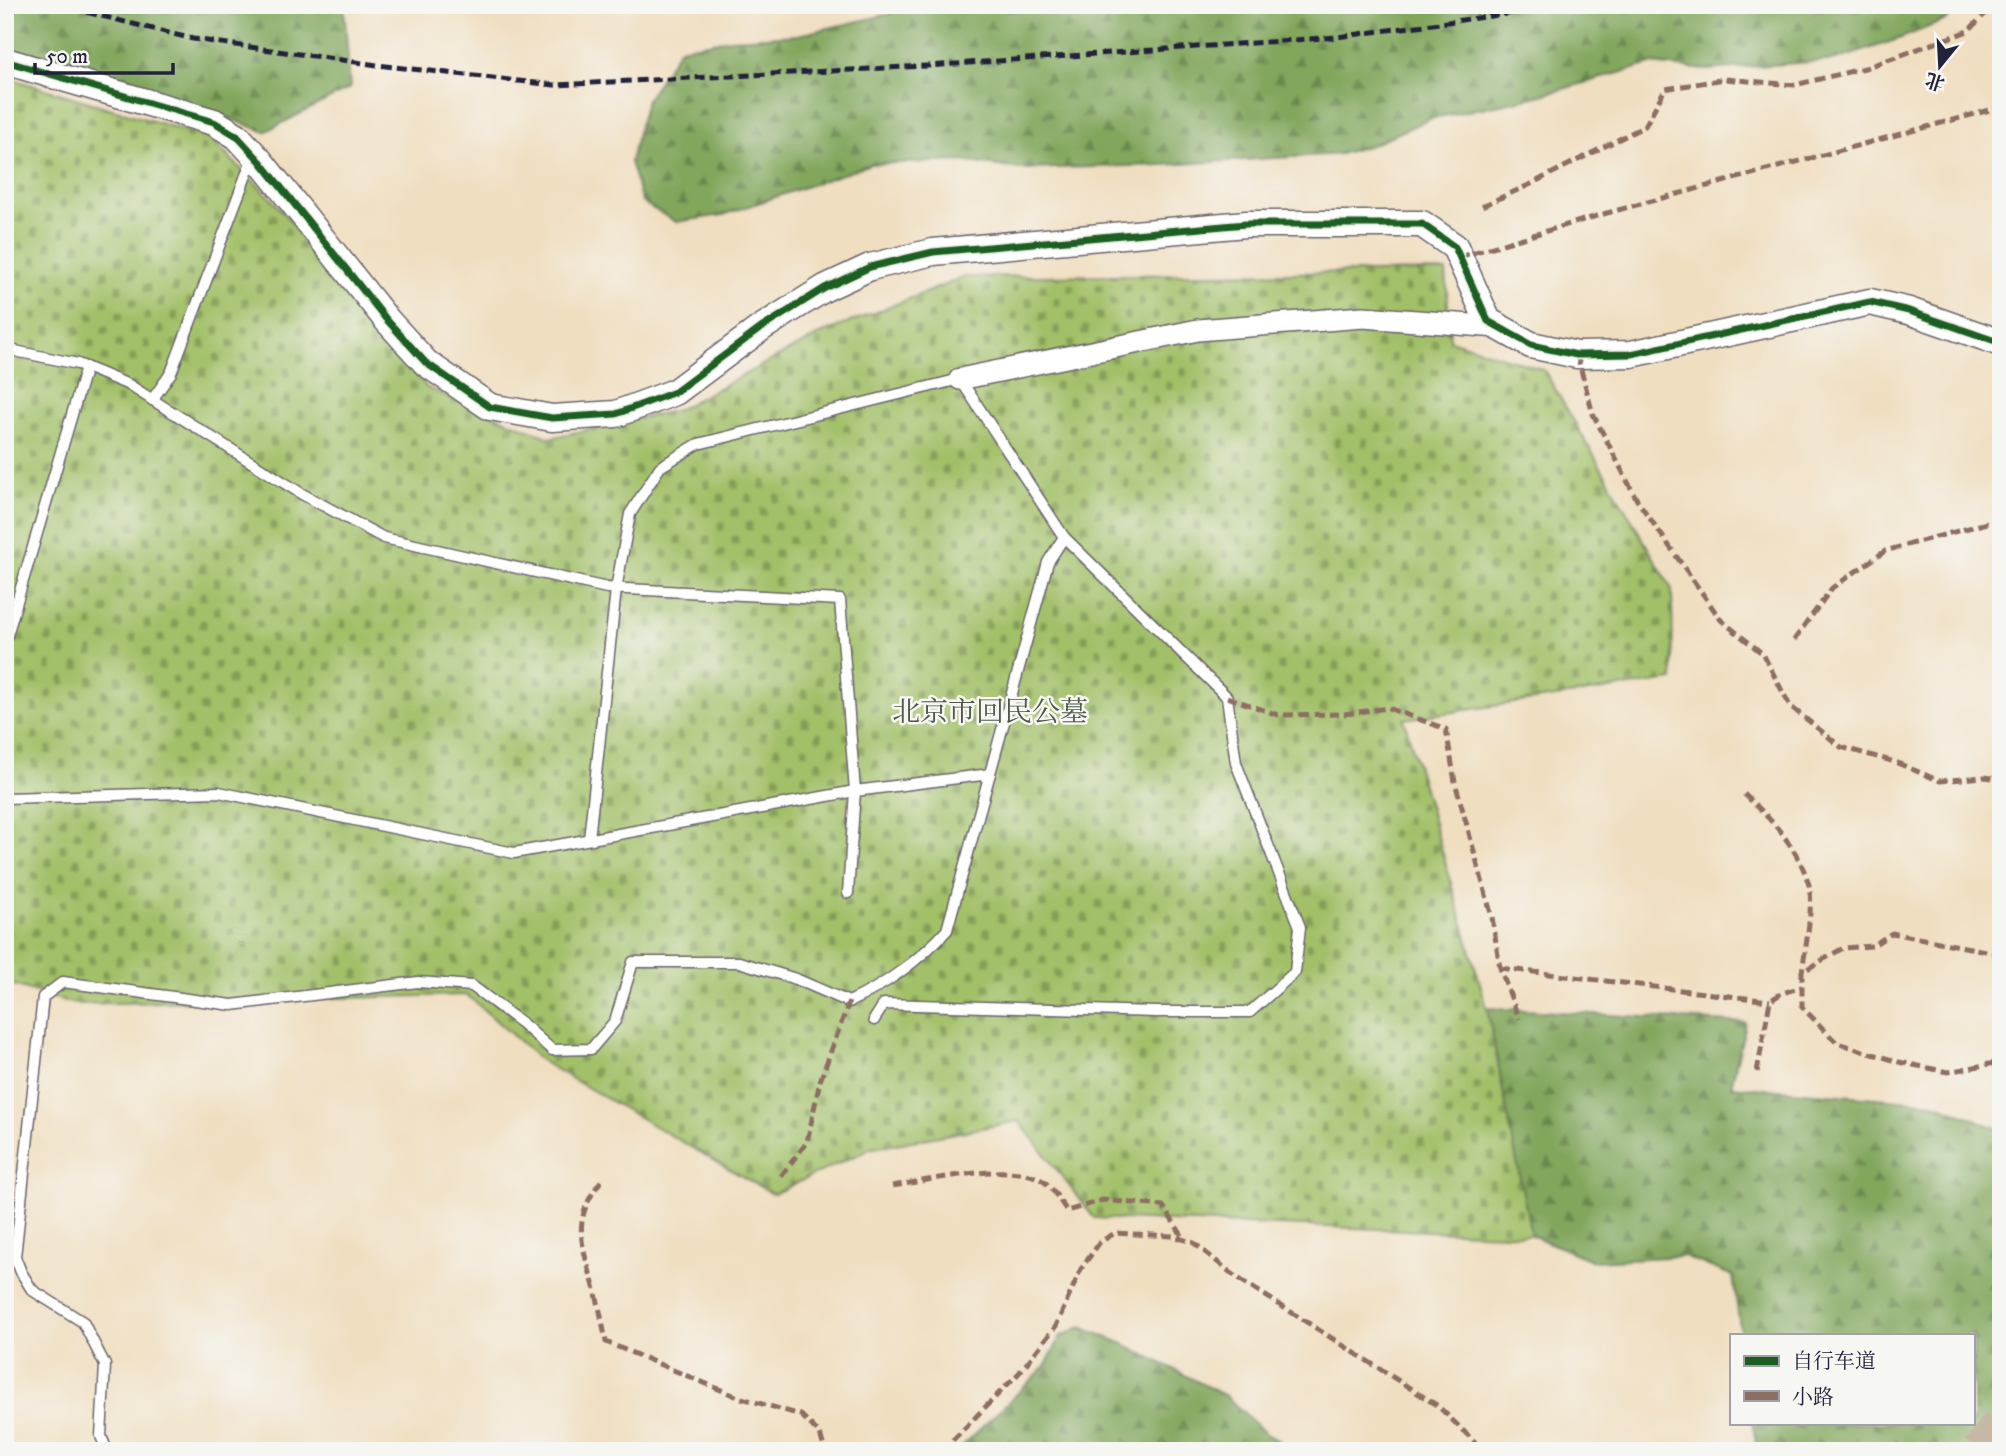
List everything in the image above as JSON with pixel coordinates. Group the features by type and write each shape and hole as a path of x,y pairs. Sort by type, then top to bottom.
{"street":[{"path":"5,61 214,122 237,136 386,319 426,363 490,407 552,418 616,414 675,392 761,328 825,288 870,267 933,252 1246,224 1422,224 1455,247 1488,321 1531,345 1577,355 1632,354 1870,302 1909,311 2001,343"},
{"path":"960,379 1198,330 1363,317 1498,327"}],"lane":[{"path":"152,400 171,373 254,154"},
{"path":"5,349 86,367 129,385 302,494 384,538 616,589 840,600 855,791 848,893"},
{"path":"5,642 86,367"},
{"path":"589,839 616,589 630,514 660,467 698,444 960,379 1064,537 1227,697 1236,763 1300,928 1295,972 1250,1012 884,1004 874,1020"},
{"path":"107,1451 100,1436 105,1365 83,1322 32,1290 20,1272 15,1257 43,997 63,982 232,1005 418,982 472,986 523,1024 552,1050 591,1049 615,1021 633,962 739,962 796,979 849,1002 866,994 931,948 947,930 1048,562 1064,537"},
{"path":"5,798 219,792 514,853 855,791 990,774"}],"green space":[{"path":"5,5 344,5 350,88 265,132 205,109 5,49"},
{"path":"894,5 1968,5 1946,20 1836,60 1707,70 1651,64 1538,96 1429,119 1374,144 1340,154 1163,165 1020,169 962,161 871,164 723,215 676,222 642,202 630,162 646,101 680,48 730,39 798,35 890,14"},
{"name":"北京市回民公墓","path":"5,77 209,138 272,199 427,388 550,438 677,410 825,332 965,277 1446,271 1450,340 1544,370 1672,589 1673,680 1404,719 1487,1008 1531,1235 1094,1218 1019,1121 869,1149 773,1194 543,1062 467,995 74,1004 5,982"},
{"path":"1487,1008 1746,1023 1731,1086 1935,1103 2001,1130 2001,1451 1757,1451 1753,1424 1974,1424 1974,1334 1741,1334 1733,1276 1684,1256 1593,1261 1531,1235"},
{"path":"1081,1327 1124,1344 1226,1396 1266,1434 1297,1451 957,1451 1045,1367 1061,1336"}],"tunnel":[{"path":"1980,1451 2001,1423"}],"railway":[{"path":"58,5 193,39 377,65 554,85 927,66 1337,37 1572,5"}],"marked path":[{"path":"1482,206 1645,126 1665,89 1725,79 1795,85 1865,68 1968,31 1994,5"},
{"path":"1459,257 1607,213 2001,107"},
{"path":"1577,355 1593,414 1637,500 1721,620 1763,654 1790,706 1841,747 1895,762 1940,781 1984,777 2001,779"},
{"path":"1794,640 1832,588 1885,551 2001,519"},
{"path":"1227,697 1278,715 1344,714 1388,708 1446,729 1455,782 1492,917 1500,968 1519,1019"},
{"path":"1744,794 1791,846 1809,885 1810,916 1802,972"},
{"path":"2001,954 1892,933 1872,946 1843,948 1802,972 1802,1007 1837,1043 1899,1062 1948,1072 1995,1063 2001,1065"},
{"path":"1500,968 1770,1001"},
{"path":"1757,1072 1770,1001 1782,993 1802,987"},
{"path":"781,1176 807,1142 820,1081 849,1002"},
{"path":"892,1186 992,1172 1029,1175 1047,1184 1067,1211 1103,1200 1163,1206 1185,1240"},
{"path":"601,1181 585,1210 582,1236 606,1342 738,1397 801,1415 820,1434 825,1451"},
{"path":"942,1451 1019,1373 1056,1326 1081,1269 1100,1242 1115,1233 1173,1236 1194,1243 1236,1277 1438,1406 1484,1451"},
{"path":"1586,1451 1601,1451"}],"cycle path":[{"path":"5,61 214,122 237,136 386,319 426,363 490,407 552,418 616,414 675,392 761,328 825,288 870,267 933,252 1246,224 1422,224 1455,247 1488,321 1531,345 1577,355 1631,354 1870,302 1909,311 2001,343"}]}
